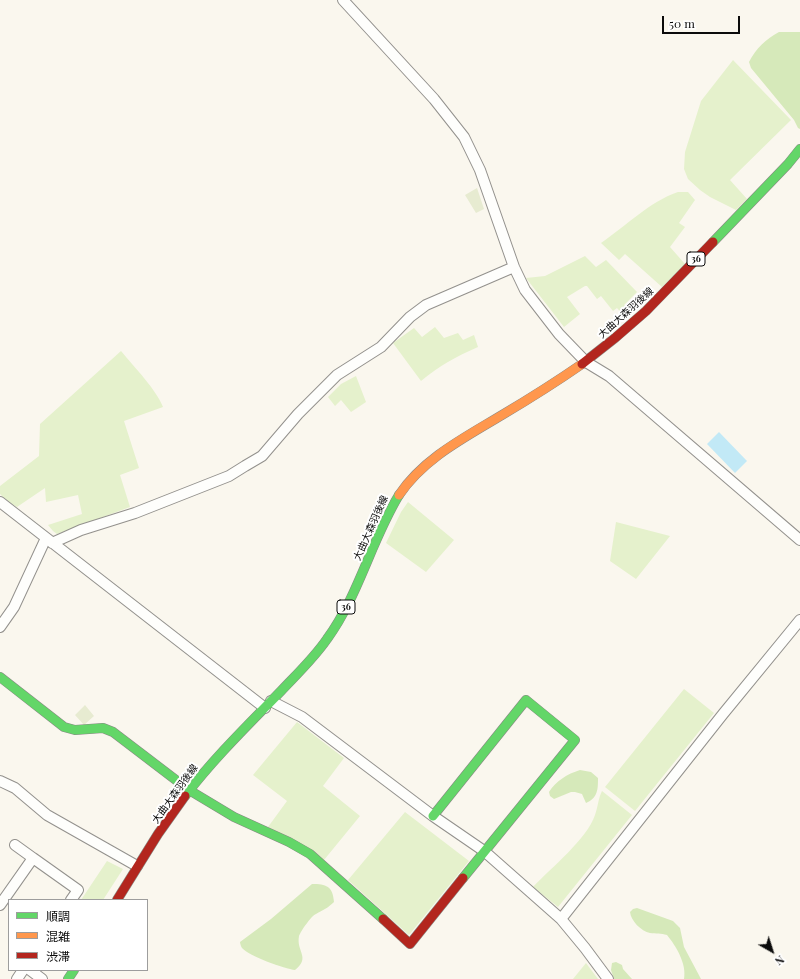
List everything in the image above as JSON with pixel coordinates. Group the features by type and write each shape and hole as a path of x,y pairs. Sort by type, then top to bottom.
{"main road":[{"name":"大曲大森羽後線","path":"118,899 137,866 189,790 204,772 302,668 331,634 355,591 386,516 401,490 414,475 432,459 452,445 528,400 586,362 624,332 782,170 800,149"},
{"path":"0,676 64,727 75,730 103,728 113,732 189,790 234,818 289,842 310,854 410,944 574,740 526,700 433,816"}],"street":[{"path":"343,0 434,99 464,138 480,170 514,267 525,290 559,334 586,362 609,376 800,540"},
{"path":"0,627 14,607 49,540 135,513 229,476 262,456 298,414 337,375 381,347 410,317 426,305 514,267"},
{"path":"0,502 268,705 302,717 433,816 484,851 561,919 586,948 608,979"},
{"path":"561,919 718,720 800,620"},
{"path":"0,781 14,788 47,815 137,866"},
{"path":"15,845 78,890 72,899"},
{"path":"0,905 33,858"},
{"path":"31,971 42,979"}],"green space":[{"path":"779,32 800,32 800,129 751,68 749,62 762,44"},
{"path":"733,60 791,120 730,180 747,199 736,210 710,197 700,190 688,179 684,169 685,152 701,101"},
{"path":"477,188 484,209 476,213 465,195"},
{"path":"678,192 688,192 695,200 679,223 685,227 670,247 685,264 662,287 625,254 619,260 601,243 647,208 667,196"},
{"path":"585,256 596,267 606,260 637,292 624,305 631,312 625,317 617,308 613,311 601,296 597,299 587,286 585,286 567,297 580,314 564,327 526,278 545,276"},
{"path":"435,327 444,338 458,333 463,340 474,335 478,347 448,362 421,381 393,343 414,328 422,337"},
{"path":"121,351 150,386 163,407 124,421 139,468 120,475 130,507 57,534 48,525 82,514 78,495 46,502 45,488 17,507 7,501 0,494 0,486 39,456 40,424"},
{"path":"356,376 366,402 351,412 341,400 335,406 328,397 341,384"},
{"path":"408,502 454,540 426,572 386,543 401,512"},
{"path":"616,522 670,536 636,579 610,561"},
{"path":"684,689 714,713 635,811 605,787"},
{"path":"85,705 94,716 84,725 75,715"},
{"path":"297,722 344,758 323,786 360,816 324,860 268,827 287,801 253,775"},
{"path":"580,770 591,772 598,778 597,789 593,799 586,803 582,794 575,792 571,792 554,799 550,796 549,792 558,781"},
{"path":"602,791 632,815 558,907 533,887 568,853 584,834 595,815"},
{"path":"405,812 469,861 409,935 348,880"},
{"path":"107,861 123,869 104,899 82,899"},
{"path":"312,884 325,885 328,887 332,892 334,902 314,915 299,936 299,946 303,958 300,965 295,970 267,962 252,955 242,948 240,942 271,919"},
{"path":"637,908 673,921 680,928 684,947 701,979 684,979 684,967 674,944 667,935 647,932 637,925 632,919 630,912"},
{"path":"616,962 622,965 623,969 632,979 614,979 611,970 612,963"},
{"path":"586,963 598,979 573,979"}],"water":[{"path":"719,432 747,461 735,473 707,444"}],"traffic: fast":[{"path":"713,242 788,164 800,149"},
{"path":"185,796 219,755 305,666 327,639 348,604 380,531 399,495"},
{"path":"0,677 64,727 75,730 103,728 113,732 189,790 234,817 289,842 310,854 383,919"},
{"path":"433,816 526,700 575,740 463,878"},
{"path":"68,979 73,971"}],"traffic: slow":[{"path":"399,495 420,470 433,459 473,432 532,397 582,364"}],"traffic: jam":[{"path":"582,364 646,311 713,242"},
{"path":"118,899 158,834 185,796"},
{"path":"383,919 410,944 463,878"}]}
